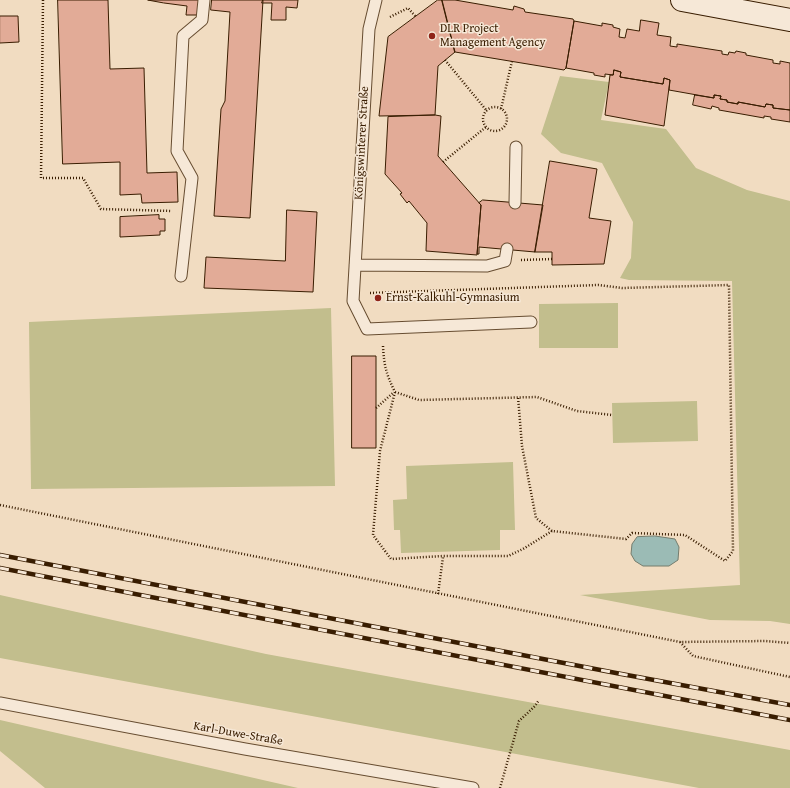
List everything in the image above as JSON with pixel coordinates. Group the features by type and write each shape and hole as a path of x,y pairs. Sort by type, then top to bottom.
{"main road":[{"path":"682,0 790,20"}],"lane":[{"path":"181,276 192,178 177,151 183,36 202,20 204,0"},
{"name":"Königswinterer Straße","path":"376,0 369,29 353,301 368,329 383,329"},
{"path":"515,203 516,147"},
{"path":"354,265 487,266 505,261 507,249"},
{"path":"383,329 532,322"},
{"name":"Karl-Duwe-Straße","path":"0,703 245,749 473,788"}],"path":[{"path":"43,0 41,178 83,178 101,209 188,212"},
{"path":"369,29 408,8 416,17"},
{"path":"445,60 487,110"},
{"path":"501,109 512,61"},
{"path":"486,127 494,131 498,131 507,121 505,112 501,109 492,108 487,110"},
{"path":"486,127 484,118 487,110"},
{"path":"443,162 486,127"},
{"path":"505,261 552,259"},
{"path":"353,290 598,285 622,288 729,285 733,551 725,561 685,535 632,533 626,539 552,531 536,518 522,446 518,397"},
{"path":"383,329 384,363 394,392 380,451 373,535 391,560 443,556 508,556 523,549 552,531"},
{"path":"394,392 419,400 537,397 577,411 612,415"},
{"path":"376,408 394,392"},
{"path":"0,504 680,642 765,641 790,643"},
{"path":"438,594 443,556"},
{"path":"680,642 693,656 790,677"},
{"path":"500,788 519,721 539,700"}],"shaded area":[{"path":"560,76 609,82 601,120 666,129 696,168 747,190 790,201 790,624 770,621 710,620 580,595 740,585 732,281 629,280 620,278 631,258 633,222 602,163 561,153 541,134"},
{"path":"618,303 618,348 539,348 539,304"},
{"path":"331,308 335,486 31,489 29,322"},
{"path":"697,401 698,441 613,443 612,403"},
{"path":"513,462 515,530 500,530 500,550 401,553 400,530 394,530 393,500 407,499 406,466"},
{"path":"0,595 266,654 790,750 790,788 699,788 0,658"},
{"path":"0,720 298,788 45,788 0,751"}],"water":[{"path":"655,536 675,539 679,547 678,560 669,566 643,566 635,561 631,554 632,544 637,537"}],"building":[{"path":"58,0 108,0 110,69 144,68 147,173 177,172 178,202 142,203 141,194 120,195 120,162 63,164"},
{"path":"148,0 201,0 200,15 186,15 187,6"},
{"path":"212,0 263,0 250,218 214,216 221,109 225,101 230,12 211,10"},
{"path":"263,0 298,0 297,8 286,7 286,20 271,20 272,3 262,3"},
{"path":"438,0 442,0 455,52 438,66 435,115 379,116 388,37"},
{"path":"442,0 455,0 513,10 514,6 524,9 525,12 573,19 574,21 566,68 564,70 455,52"},
{"path":"0,16 18,16 19,42 0,43"},
{"path":"641,20 659,23 657,35 671,37 670,46 677,47 677,44 722,51 722,54 728,55 729,52 735,53 736,51 746,53 746,55 773,60 773,63 780,64 780,61 790,63 790,110 773,108 773,105 766,104 765,107 738,102 738,104 727,102 727,100 720,99 721,96 714,95 714,98 669,90 670,80 664,78 663,84 620,77 621,72 614,70 613,75 605,74 605,77 594,75 594,73 566,68 574,21 602,26 602,23 613,25 613,27 620,29 619,37 625,38 627,29 639,31"},
{"path":"614,70 621,72 620,77 663,84 664,78 670,80 664,126 605,115 610,75 613,75"},
{"path":"695,95 714,98 714,95 721,96 720,99 738,104 738,102 765,107 766,104 773,105 773,108 790,110 790,122 771,119 771,117 764,116 764,118 719,110 719,108 712,106 711,109 693,105"},
{"path":"441,116 438,156 481,205 477,255 426,251 427,223 409,201 407,203 400,194 402,193 385,174 388,117"},
{"path":"550,161 597,169 589,218 611,221 604,264 552,265 552,252 535,252"},
{"path":"483,200 543,205 535,252 479,247 479,254 477,254 481,205 479,203"},
{"path":"287,210 317,212 313,292 204,288 206,257 285,261"},
{"path":"159,215 159,219 165,219 165,231 160,231 160,235 120,237 120,217"},
{"path":"352,356 376,356 376,448 352,448"}],"railway":[{"path":"0,555 790,705"},
{"path":"0,568 790,720"}],"place":[{"name":"DLR Project Management Agency","path":"432,36"},
{"name":"Ernst-Kalkuhl-Gymnasium","path":"378,298"}]}
